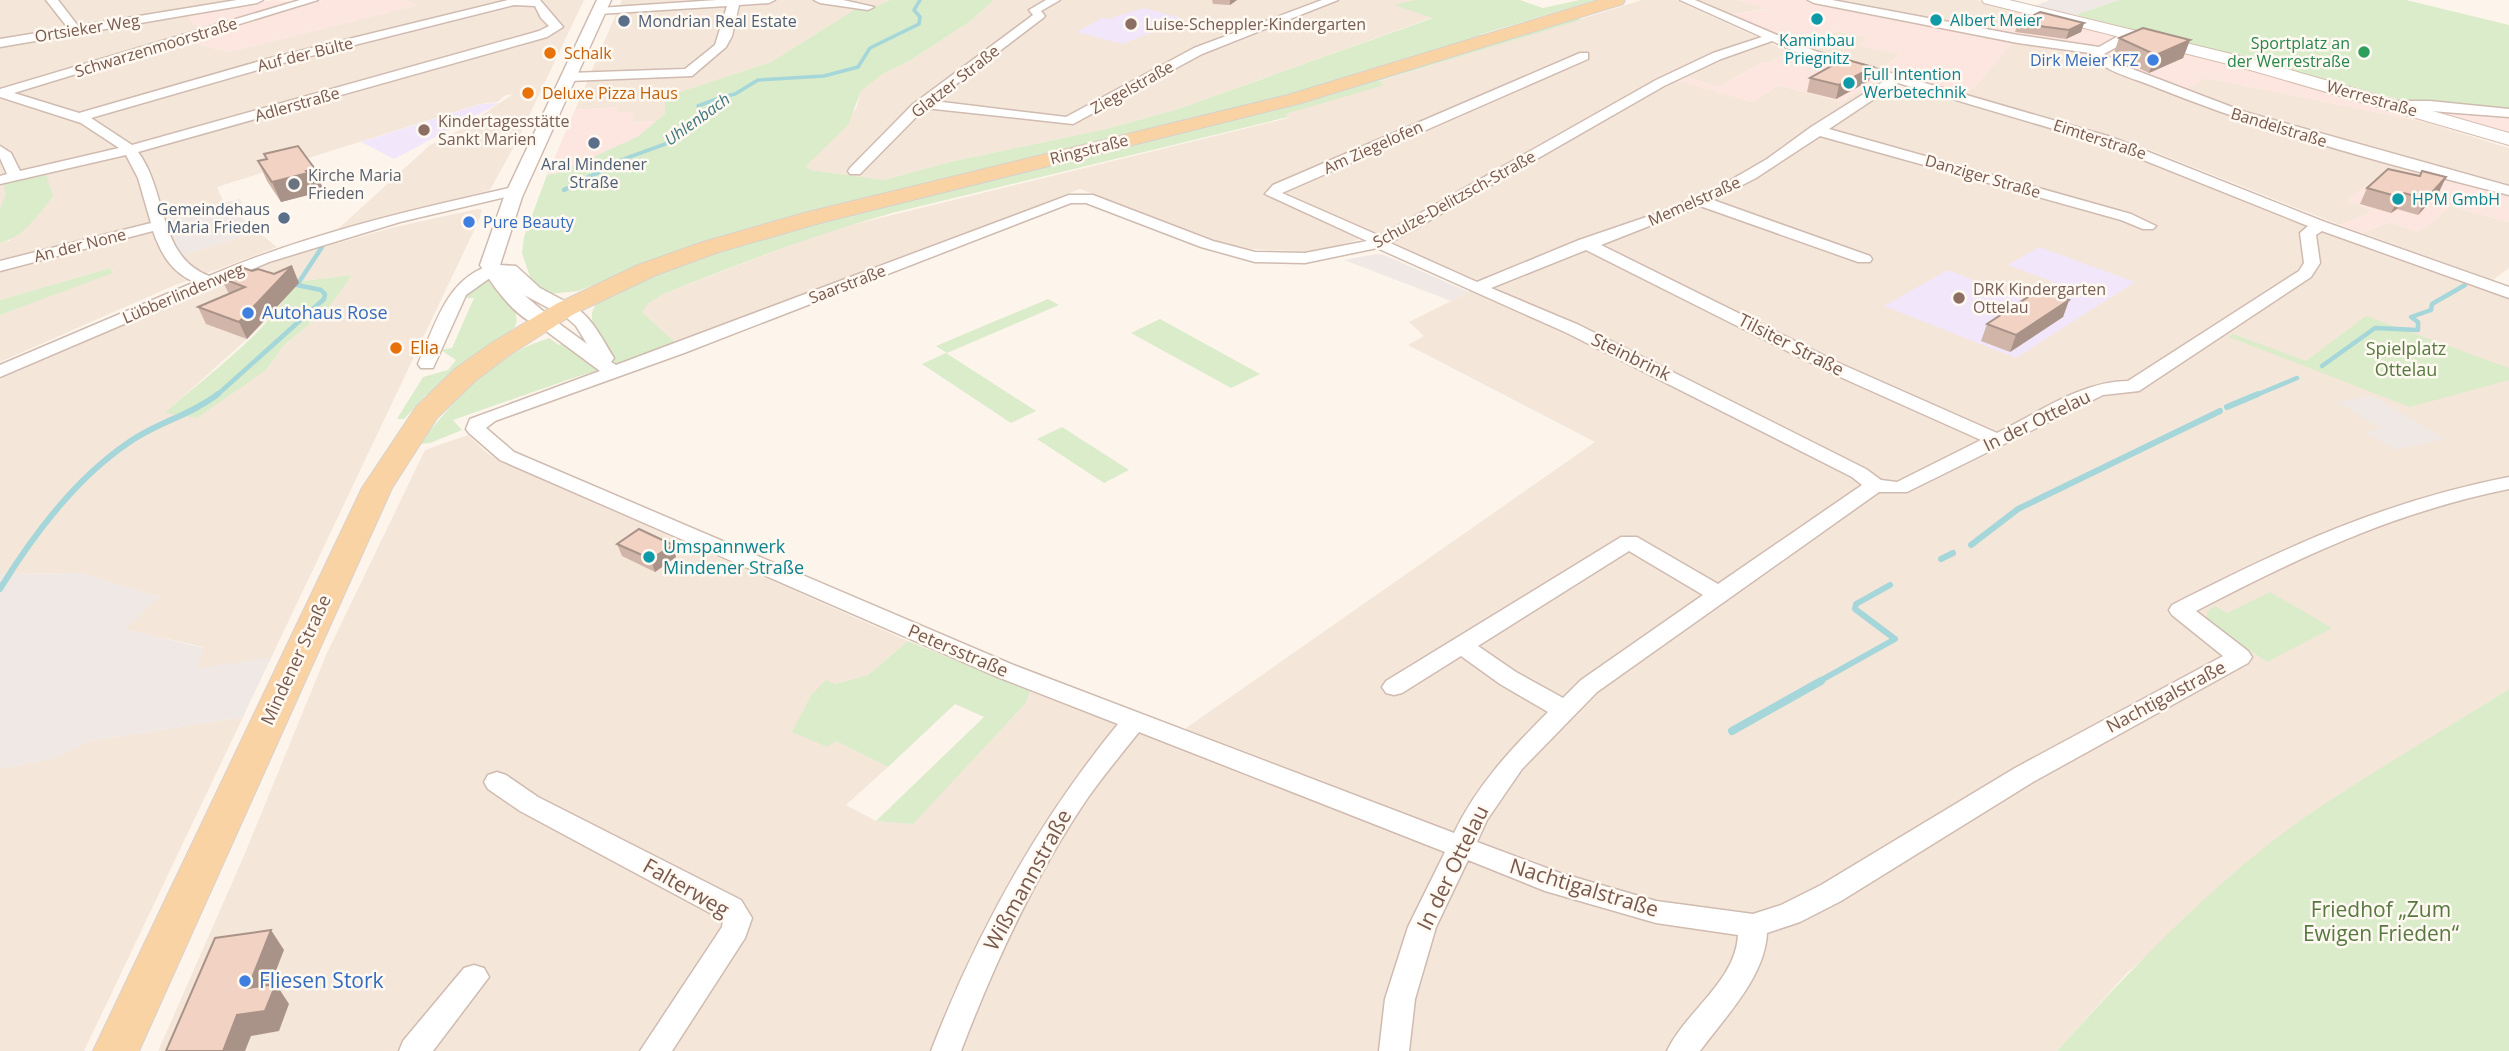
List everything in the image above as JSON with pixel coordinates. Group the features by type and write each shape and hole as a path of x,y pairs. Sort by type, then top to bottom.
{"main road":[{"name":"Ringstraße","path":"554,315 646,270 747,236 1294,99 1617,0"},
{"name":"Werrestraße","path":"1990,0 2131,34 2397,105 2509,139"},
{"name":"Mindener Straße","path":"116,1051 360,521 391,463 426,413 465,375 554,315"}],"street":[{"path":"52,0 75,30"},
{"name":"Ortsieker Weg","path":"0,43 257,0"},
{"name":"Schwarzenmoorstraße","path":"1,93 313,0"},
{"path":"554,315 525,308 490,265 512,195 601,5 769,0"},
{"path":"820,0 868,7"},
{"name":"Glatzer Straße","path":"855,171 923,104 1039,16 1035,10 1054,0"},
{"name":"Ziegelstraße","path":"923,104 1068,121 1198,51 1332,0"},
{"name":"Eimterstraße","path":"1686,0 1770,38 1828,60 2106,140 2320,225 2509,292"},
{"path":"1815,0 2018,39 2098,50 2131,34"},
{"name":"Auf der Bülte","path":"76,118 271,62 514,2 536,1"},
{"name":"Adlerstraße","path":"0,180 130,150 555,30 557,27 536,1"},
{"path":"569,77 688,73 720,47 726,36 734,2"},
{"name":"Schulze-Delitzsch-Straße","path":"1080,197 1099,201 1208,244 1255,257 1325,256 1380,243 1660,83 1717,56 1770,38"},
{"name":"Bandelstraße","path":"2098,50 2096,53 2099,57 2148,80 2252,120 2351,150 2509,191"},
{"name":"Am Ziegelofen","path":"1380,243 1368,235 1277,197 1272,194 1273,191 1584,56"},
{"name":"Memelstraße","path":"1476,288 1586,243 1701,201 1754,173 1854,103 1895,80"},
{"path":"1,93 76,118 114,137 130,150 149,183 170,255 186,272 210,282"},
{"path":"2397,105 2430,105 2509,113"},
{"name":"Danziger Straße","path":"1816,130 2126,217 2148,226"},
{"path":"0,150 6,156 15,177"},
{"name":"Lübberlindenweg","path":"0,372 288,251 396,218 512,195"},
{"name":"Saarstraße","path":"477,423 1080,197"},
{"path":"1701,201 1864,259"},
{"name":"An der None","path":"0,266 160,225"},
{"name":"In der Ottelau","path":"1394,1051 1400,999 1418,939 1459,845 1476,815 1513,762 1563,709 1589,686 1875,485 1900,488 2096,391 2111,387 2132,387 2171,366 2305,274 2312,263 2308,233 2320,225"},
{"name":"Steinbrink","path":"1380,243 1389,250 1617,350 1859,473 1875,485"},
{"name":"Tilsiter Straße","path":"1586,243 1835,368 1998,440"},
{"path":"494,247 502,264 614,372"},
{"path":"427,364 459,293 471,282 493,270"},
{"name":"Petersstraße","path":"477,423 476,429 507,456 941,645 1133,722 1459,845"},
{"name":"Nachtigalstraße","path":"1459,845 1555,883 1656,912 1753,926 1790,914 1831,893 2024,775 2240,657 2180,610 2359,524 2448,495 2509,483"},
{"path":"1394,687 1629,542 1720,594"},
{"path":"1461,645 1508,678 1563,709"},
{"name":"Wißmannstraße","path":"946,1051 968,991 1013,899 1072,801 1133,722"},
{"name":"Falterweg","path":"497,782 529,804 731,908 738,918 735,930 655,1051"},
{"path":"1682,1051 1735,981 1752,948 1753,926"},
{"path":"414,1051 474,977"}],"shaded area":[{"path":"0,0 243,0 210,28 0,91"},
{"path":"273,0 296,2 210,28 193,24 186,14"},
{"path":"323,0 404,0 418,5 229,52 186,41"},
{"path":"404,0 584,0 516,143 490,190 338,229 430,145 460,130 513,94 506,95 497,102 480,104 217,187 224,203 167,216 180,256 258,232 277,247 173,286 0,362 0,315 113,272 110,268 0,300 0,243 9,241 33,221 4,183 7,194 0,208 0,96 186,41 229,52 417,5"},
{"path":"622,0 890,0 878,6 854,10 771,62 666,97 665,114 657,121 630,123 615,113 617,107 575,110"},
{"path":"994,0 1414,0 1396,5 1434,17 1175,110 1106,129 954,161 884,180 810,170 806,166 856,109 861,91 884,73 911,60 969,22"},
{"path":"1642,0 1676,0 1790,52 1768,63 1763,62 1718,87 1686,77 1680,81 1752,102 1779,85 1841,102 1878,80 2100,143 2295,220 2509,298 2509,689 2313,812 2126,974 2057,1051 158,1051 243,858 327,653 425,450 468,435 498,460 908,641 868,675 835,684 836,741 888,767 846,805 876,821 912,824 1026,703 1030,691 1168,744 1189,726 1595,442 1408,345 1424,336 1409,322 1469,292 1467,278 1400,249 1360,239 1317,252 1251,249 1222,243 1080,189 676,343 642,312 649,303 663,294 827,231 1288,118 1286,114 1383,84 1377,82"},
{"path":"1698,0 1738,0 1769,8 1732,15"},
{"path":"1738,0 1806,0 2014,41 1966,94 1880,71 1900,54 1858,45 1867,37 1836,31 1798,45 1732,15 1767,9"},
{"path":"1806,0 1976,0 2023,11 1987,29 2088,48 2206,78 2425,122 2509,148 2509,194 2392,181 2347,201 2371,210 2366,215 2340,225 2150,150 2089,129 1966,94 2013,41"},
{"path":"2050,0 2119,0 2076,15 2032,7"},
{"name":"Luise-Scheppler-Kindergarten","path":"1144,8 1184,19 1123,44 1077,32 1102,18 1108,19"},
{"path":"2023,11 2266,74 2425,122 2206,78 2184,91 2133,71 2102,54 1985,30"},
{"path":"1836,31 1868,37 1859,45 1900,54 1880,71 1798,45"},
{"path":"1790,52 1878,80 1841,102 1779,85 1752,102 1678,81 1686,77 1718,87 1763,62 1768,63"},
{"name":"Kindertagesstätte Sankt Marien","path":"500,103 394,159 361,142 481,104"},
{"name":"Aral Mindener Straße","path":"618,107 616,113 634,111 631,123 657,121 637,137 615,149 547,175 575,110"},
{"path":"2430,111 2509,114 2509,135"},
{"path":"2409,168 2509,194 2509,222 2450,206 2428,226 2417,231 2389,222 2362,233 2340,225 2366,215 2371,210 2346,201 2373,179 2392,181"},
{"path":"240,199 248,215 241,217 258,232 180,256 167,216"},
{"path":"2450,206 2509,222 2509,268 2493,280 2362,233 2389,222 2417,231 2428,226"},
{"path":"482,210 271,658 195,669 203,647 123,629 160,597 80,573 0,574 0,379 246,272 287,257 395,227","holes":["352,275 328,309 284,345 266,370 166,412 257,330 288,297 294,282"]},
{"name":"DRK Kindergarten Ottelau","path":"2039,247 2135,282 2016,358 1884,306 1948,270 2044,307 2072,289 2008,265"},
{"path":"1377,254 1469,292 1451,301 1344,260"},
{"path":"2371,395 2445,439 2395,450 2365,432 2380,428 2337,402"},
{"path":"80,573 160,597 124,629 204,648 196,668 271,658 243,717 90,741 53,759 0,769 0,574"},
{"path":"243,717 84,1051 0,1051 0,769 52,759 90,741"}],"green space":[{"path":"890,0 994,0 969,22 911,60 884,73 861,91 848,125 806,166 810,170 884,180 954,161 1106,129 1175,110 1433,18 1394,5 1414,0 1520,0 1543,8 1580,0 1596,0 1482,34 1474,40 1257,105 700,243 578,291 549,294 538,291 531,280 522,253 524,237 547,175 558,173 637,137 665,114 665,97 771,62 854,10 878,6"},
{"name":"Sportplatz an der Werrestraße","path":"2119,0 2406,0 2509,25 2509,111 2398,99 2076,15"},
{"path":"1578,16 1581,20 1379,81 1384,85 1286,114 1288,117 892,213 748,261 663,294 649,303 642,312 676,343 647,356 573,378 453,420 462,430 430,443 419,444 461,395 492,367 528,346 549,338 559,345 597,331 592,316 597,301 669,268 811,224 1039,166"},
{"path":"46,174 53,196 23,231 0,243 0,208 6,194 3,183"},
{"path":"110,268 113,273 0,315 0,300"},
{"path":"352,275 328,309 284,345 266,370 197,418 165,413 255,335 284,300 294,282"},
{"path":"489,278 513,307 517,320 515,327 435,392 426,395 404,419 397,419 423,377 448,370 456,360 441,350 452,348 474,298 463,298 466,290"},
{"path":"1048,299 1059,305 947,353 936,346"},
{"name":"Spielplatz Ottelau","path":"2366,316 2509,368 2509,380 2410,407 2229,337 2233,334 2306,361"},
{"path":"1160,319 1260,374 1231,388 1131,333"},
{"path":"946,353 1036,411 1011,423 922,364"},
{"path":"1062,427 1129,470 1104,483 1037,439"},
{"path":"2270,592 2332,628 2267,662 2207,618 2207,611 2215,606 2227,613"},
{"path":"908,641 1030,691 1026,703 913,824 876,821 984,717 955,704 888,767 836,741 827,747 792,732 812,694 826,680 835,684 868,675"},
{"name":"Friedhof „Zum Ewigen Frieden“","path":"2509,689 2509,1051 2057,1051 2179,923 2279,836 2338,795"}],"building":[{"path":"2040,12 2084,23 2069,30 2018,23"},
{"path":"2143,28 2190,40 2156,55 2119,38"},
{"path":"1844,59 1873,67 1839,85 1810,78"},
{"path":"298,146 315,169 272,182 258,161 267,159 264,154"},
{"path":"2388,169 2420,176 2422,171 2446,177 2426,199 2404,193 2399,197 2367,188"},
{"path":"292,266 239,322 198,307 245,287 221,278 244,268 274,274"},
{"path":"2040,289 2069,300 2016,335 1987,324"},
{"path":"639,529 673,545 651,559 617,544"},
{"path":"271,930 248,988 276,984 265,1011 237,1015 223,1051 166,1051 215,938"}],"waterway":[{"name":"Uhlenbach","path":"596,173 613,163 668,143 693,120 716,106 723,97 735,94 758,80 824,76 858,67 870,48 919,24 920,17 914,10 920,0"},
{"path":"698,106 722,97"},
{"name":"Uhlenbach","path":"564,190 599,172"},
{"path":"216,396 324,299 325,294 321,290 297,285 322,247"},
{"path":"2322,366 2375,328 2418,330 2418,322 2411,317 2431,310 2432,304 2465,285"},
{"path":"2254,396 2297,378"},
{"path":"0,589 26,548 56,509 90,473 139,436 218,394"},
{"path":"2227,407 2258,394"},
{"path":"1971,545 2018,509 2220,411"},
{"path":"1941,559 1953,553"},
{"path":"1818,682 1895,639 1855,609 1856,604 1890,585"},
{"path":"1732,731 1821,681"}],"place":[{"name":"Kaminbau Priegnitz","path":"1817,19"},
{"name":"Albert Meier","path":"1936,20"},
{"name":"Mondrian Real Estate","path":"624,21"},
{"name":"Luise-Scheppler-Kindergarten","path":"1131,24"},
{"name":"Sportplatz an der Werrestraße","path":"2364,52"},
{"name":"Schalk","path":"550,53"},
{"name":"Dirk Meier KFZ","path":"2153,60"},
{"name":"Full Intention Werbetechnik","path":"1849,83"},
{"name":"Deluxe Pizza Haus","path":"528,93"},
{"name":"Kindertagesstätte Sankt Marien","path":"424,130"},
{"name":"Aral Mindener Straße","path":"594,143"},
{"name":"Kirche Maria Frieden","path":"294,184"},
{"name":"HPM GmbH","path":"2398,199"},
{"name":"Gemeindehaus Maria Frieden","path":"284,218"},
{"name":"Pure Beauty","path":"469,222"},
{"name":"DRK Kindergarten Ottelau","path":"1959,298"},
{"name":"Autohaus Rose","path":"248,313"},
{"name":"Elia","path":"396,348"},
{"name":"Umspannwerk Mindener Straße","path":"649,557"},
{"name":"Fliesen Stork","path":"245,981"}]}
